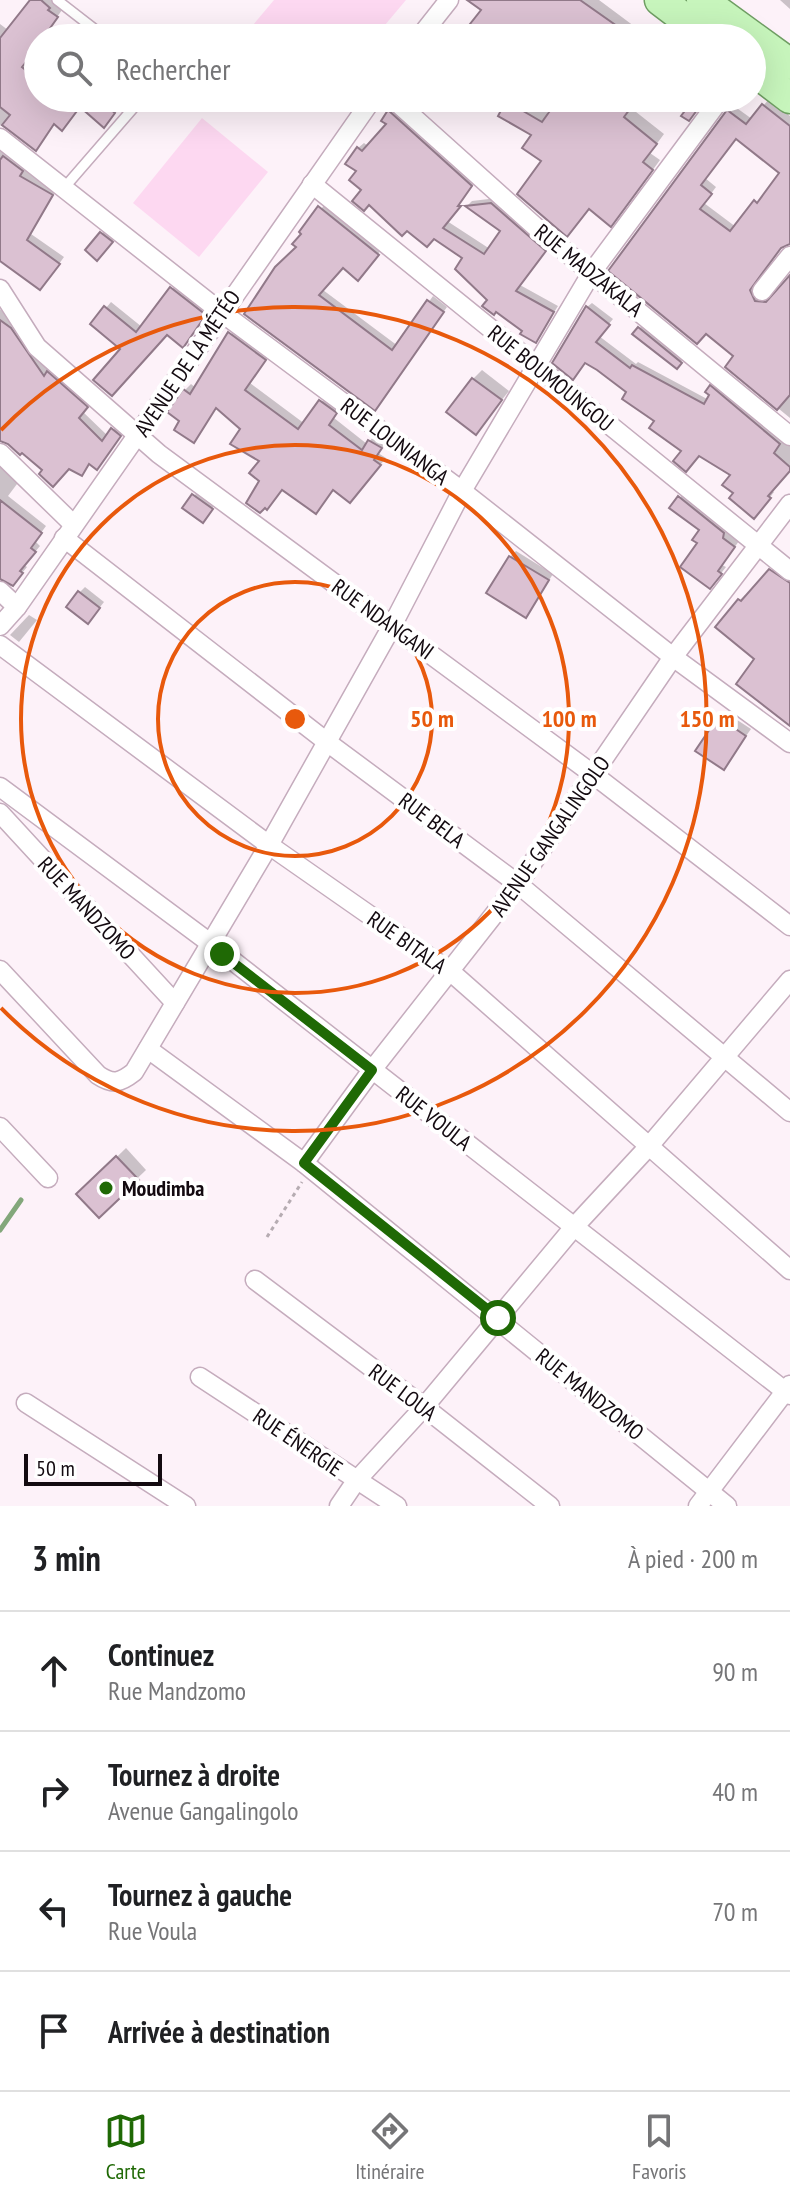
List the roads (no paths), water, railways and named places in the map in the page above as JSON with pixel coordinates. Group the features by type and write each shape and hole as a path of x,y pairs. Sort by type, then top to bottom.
{"main road":[{"path":"660,0 692,24"},
{"path":"702,0 735,24"},
{"path":"766,47 790,64"},
{"path":"766,80 790,98"}],"street":[{"path":"430,24 449,0"},
{"name":"AVENUE DE LA MÉTÉO","path":"0,626 17,607 138,436 221,312 363,112"},
{"name":"RUE MADZAKALA","path":"408,112 538,229 790,436"},
{"path":"0,970 98,1075 112,1083 134,1072 269,845 392,626 462,491 536,365 592,272 711,112"},
{"name":"RUE LOUNIANGA","path":"0,138 221,312 462,491 673,657 790,743"},
{"name":"RUE BOUMOUNGOU","path":"312,184 790,571"},
{"path":"762,291 790,256"},
{"name":"RUE NDANGANI","path":"0,289 37,347 138,436 594,775 790,926"},
{"name":"RUE BELA","path":"0,453 69,532 327,742 518,884 790,1112"},
{"name":"AVENUE GANGALINGOLO","path":"307,1166 372,1070 518,884 673,657 790,504"},
{"path":"0,591 17,607"},
{"name":"RUE BITALA","path":"0,645 269,845 451,972 790,1270"},
{"name":"RUE VOULA","path":"0,787 210,943 789,1390"},
{"name":"RUE MANDZOMO","path":"0,813 175,1003"},
{"path":"339,1506 356,1481 424,1407 574,1227 650,1145 790,980"},
{"name":"RUE MANDZOMO","path":"148,1049 307,1166 498,1318 703,1499 727,1506"},
{"path":"0,1127 48,1178"},
{"name":"RUE LOUA","path":"255,1280 550,1506"},
{"name":"RUE ÉNERGIE","path":"200,1377 397,1506"},
{"path":"703,1499 789,1390"},
{"path":"26,1403 186,1506"}],"lane":[{"path":"57,0 88,24"},
{"path":"64,188 130,112"}],"waterway":[{"path":"0,1230 21,1200"}],"place":[{"name":"Moudimba","path":"106,1188"}]}
